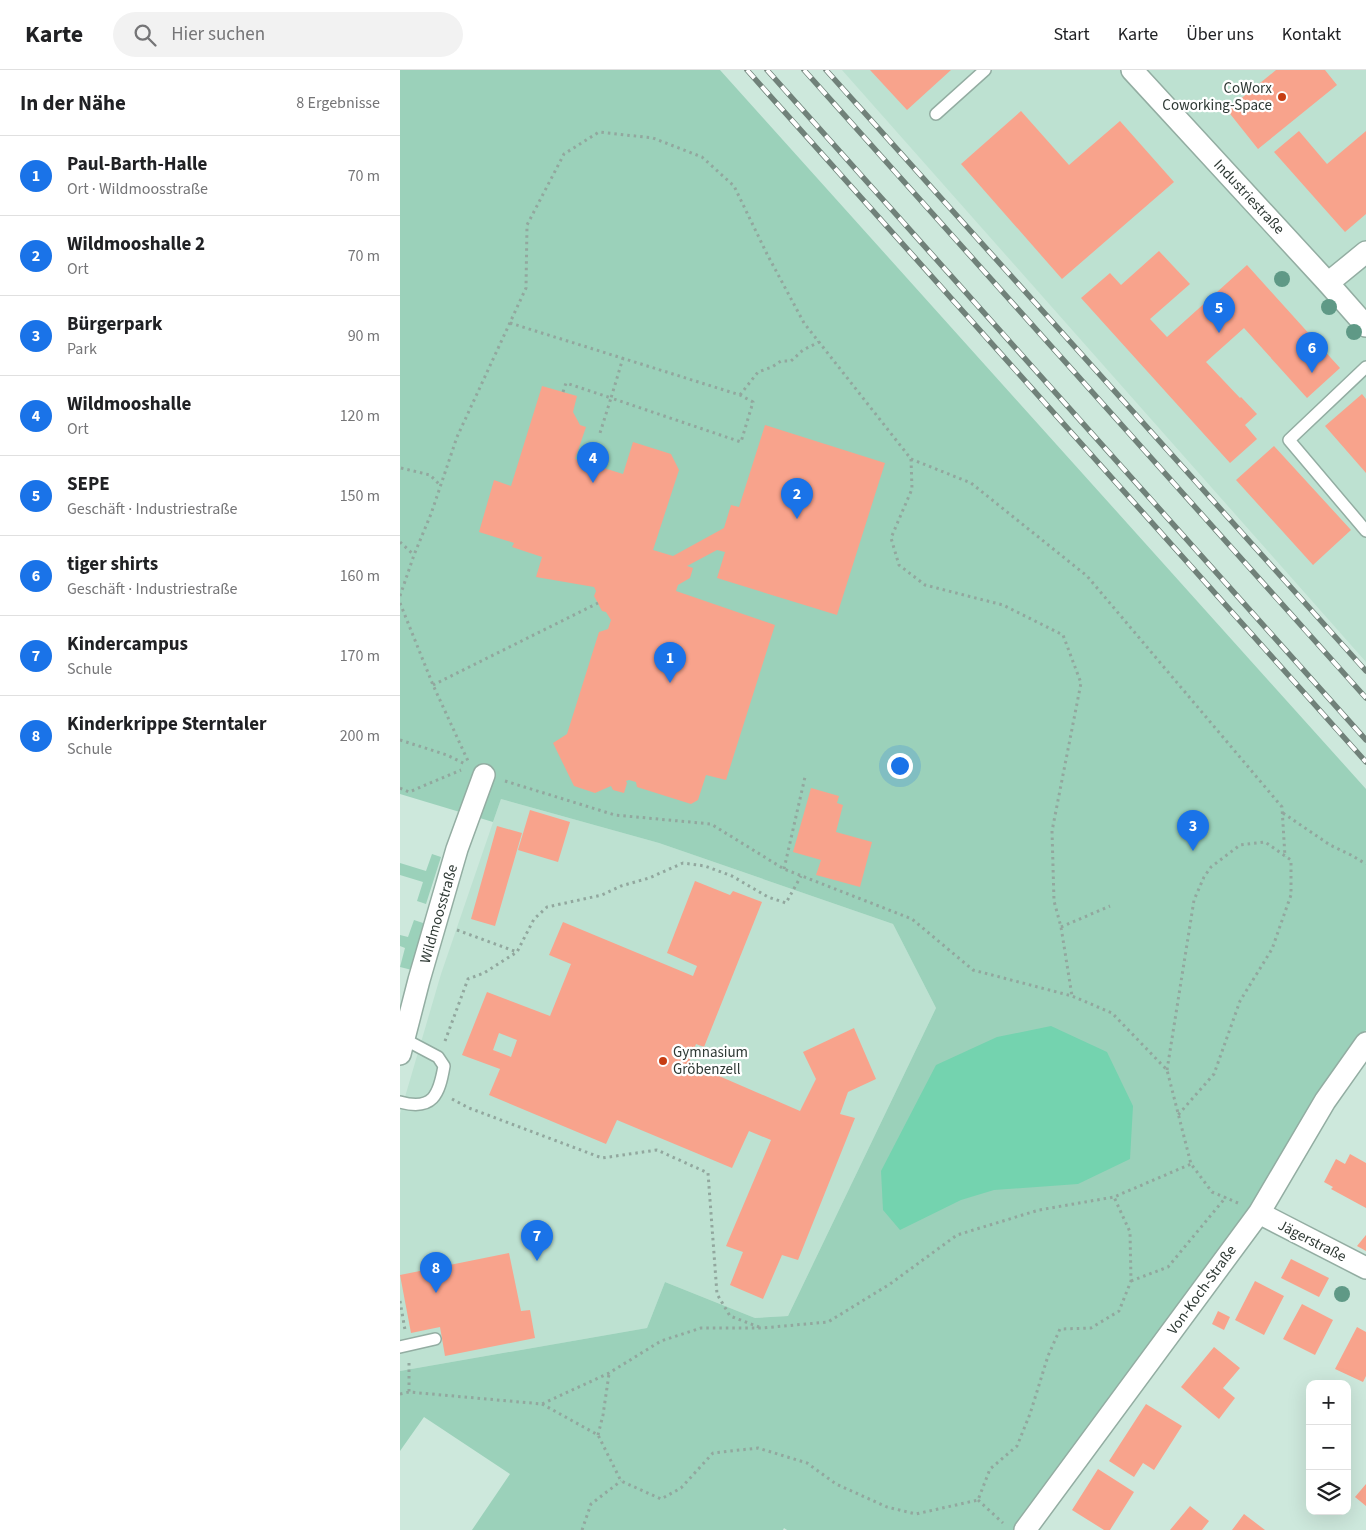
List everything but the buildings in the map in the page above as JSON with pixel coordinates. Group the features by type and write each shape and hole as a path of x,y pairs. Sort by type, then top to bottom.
{"street":[{"name":"Industriestraße","path":"1132,70 1366,326"},
{"path":"1328,283 1366,252"},
{"name":"Wildmoosstraße","path":"402,1046 477,771"},
{"name":"Von-Koch-Straße","path":"1025,1530 1259,1213 1325,1101 1366,1043"},
{"name":"Jägerstraße","path":"1259,1213 1366,1268"}],"lane":[{"path":"936,114 983,71"},
{"path":"1364,375 1289,440 1366,531"},
{"path":"400,1102 412,1105 428,1103 438,1092 444,1066 438,1057 402,1046"},
{"path":"404,1346 435,1338"}],"path":[{"path":"400,596 414,554 431,514 457,437 526,288 528,225 564,154 599,132 652,138 702,157 734,186 767,254 804,323 911,459 971,483 1087,576 1282,807 1285,856"},
{"path":"510,323 740,394 753,402 741,442 566,384 563,392"},
{"path":"740,394 758,372 772,368 781,361 791,361 803,350 819,342"},
{"path":"600,433 623,358"},
{"path":"911,459 912,488 891,538 898,565 925,585 1004,605 1063,635 1081,683 1052,830 1054,901 1061,927 1072,996"},
{"path":"401,468 430,474 440,485"},
{"path":"400,542 414,554"},
{"path":"400,603 433,685 477,771"},
{"path":"433,685 598,603"},
{"path":"400,740 447,755 477,771 614,815 711,824 784,869 912,918 973,970 1072,996 1112,1013 1166,1070"},
{"path":"400,788 410,792 449,774 477,771"},
{"path":"784,869 805,776"},
{"path":"1282,813 1330,845 1351,854 1366,864"},
{"path":"1178,1116 1214,1074 1240,1001 1272,948 1291,895 1291,860 1265,842 1240,845 1211,866 1194,900 1166,1070 1178,1116 1191,1164 1212,1192 1259,1213"},
{"path":"438,1057 468,979 484,973 517,952 534,918 547,907 602,895 621,886 650,878 683,863 705,866 732,876 768,896 786,903 801,876"},
{"path":"1061,927 1110,906"},
{"path":"449,927 517,952"},
{"path":"438,1092 469,1108 602,1158 657,1150 708,1173 717,1294 730,1316 762,1328"},
{"path":"542,1404 609,1373 661,1341 701,1328 762,1328 828,1322 890,1284 957,1235 1039,1210 1114,1197 1191,1164"},
{"path":"978,1500 990,1469 1017,1446 1030,1414 1048,1356 1060,1328 1091,1328 1120,1311 1131,1282 1130,1232 1114,1197"},
{"path":"1131,1282 1168,1267 1226,1198"},
{"path":"400,1301 409,1392"},
{"path":"598,1435 609,1373"},
{"path":"400,1394 409,1392 542,1404 598,1435 621,1481 661,1499 681,1488 713,1452 758,1448 807,1463 836,1484 887,1507 916,1514 978,1500"},
{"path":"582,1530 591,1504 621,1481"},
{"path":"978,1500 1004,1524"}],"shaded area":[{"path":"400,70 720,70 1366,789 1366,1030 1254,1206 1017,1530 787,1530 784,1528 783,1530 472,1530 510,1474 424,1417 400,1451 400,1371 647,1328 665,1282 755,1318 788,1316 936,1008 893,924 659,843 501,799 493,822 400,794"},
{"path":"842,70 1366,70 1366,662"},
{"name":"Gymnasium Gröbenzell","path":"501,799 659,843 893,924 936,1008 788,1316 755,1318 665,1282 647,1328 400,1371 400,1114 441,974"},
{"path":"432,854 441,857 426,904 417,901 423,882 400,875 400,863 426,871"},
{"path":"414,920 426,924 412,970 400,967 405,948 400,946 400,935 408,937"},
{"path":"1051,1026 1107,1052 1133,1106 1130,1159 1078,1184 994,1190 961,1200 900,1230 883,1210 881,1171 936,1065 997,1037"}],"railway":[{"path":"747,70 1366,762"},
{"path":"767,70 1366,740"},
{"path":"804,70 1366,698"},
{"path":"826,70 1366,671"}],"place":[{"name":"CoWorx Coworking-Space","path":"1282,97"},
{"name":"SEPE","path":"1219,333"},
{"name":"tiger shirts","path":"1312,373"},
{"name":"Wildmooshalle","path":"593,483"},
{"name":"Wildmooshalle 2","path":"797,519"},
{"name":"Paul-Barth-Halle","path":"670,683"},
{"name":"Bürgerpark","path":"1193,851"},
{"name":"Gymnasium Gröbenzell","path":"663,1061"},
{"name":"Kindercampus","path":"537,1261"},
{"name":"Kinderkrippe Sterntaler","path":"436,1293"}]}
